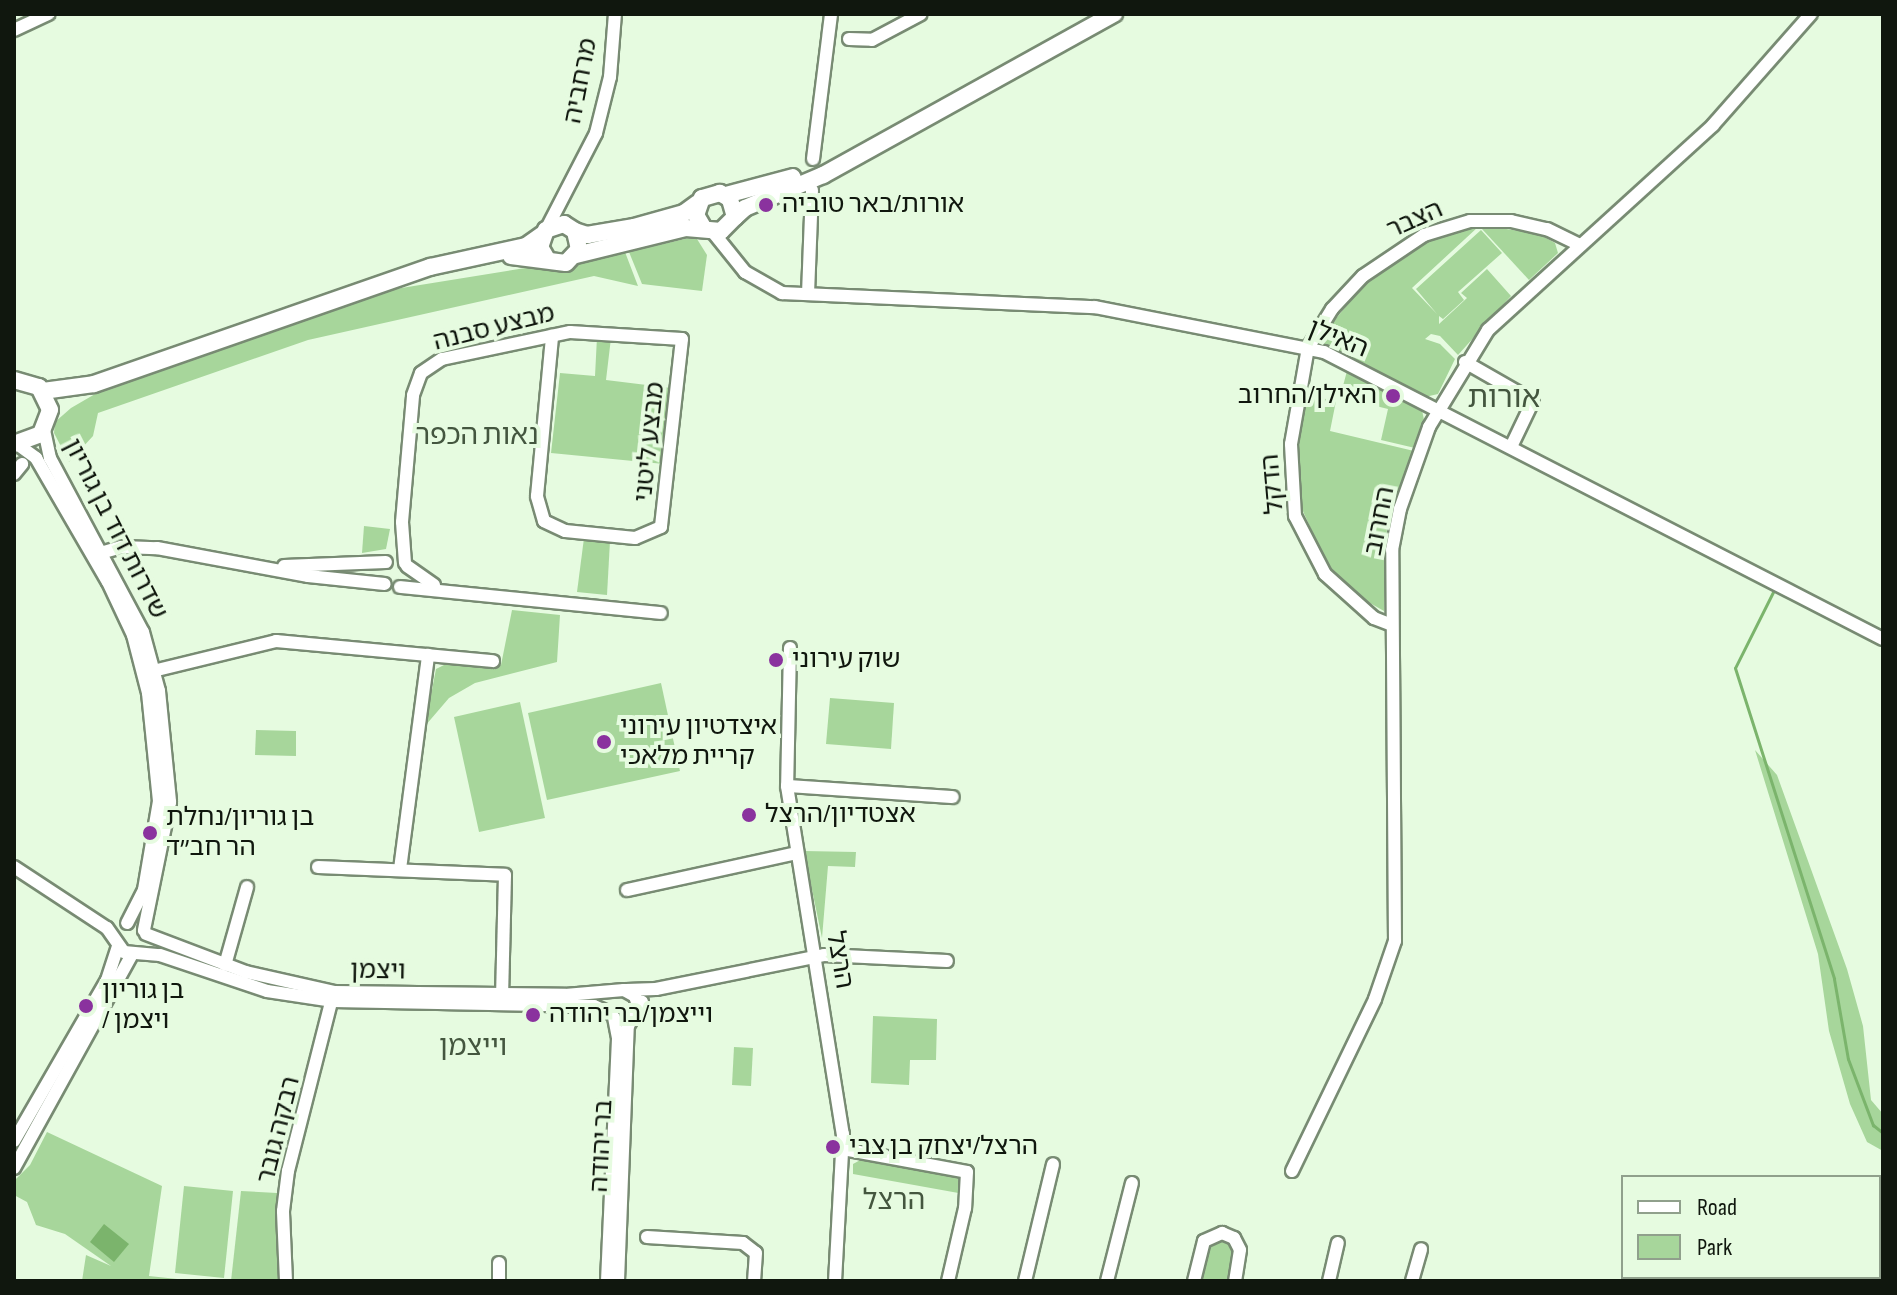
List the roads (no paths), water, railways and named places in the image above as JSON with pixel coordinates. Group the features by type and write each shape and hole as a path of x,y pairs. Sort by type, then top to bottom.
{"main road":[{"path":"474,258 547,259 566,263 576,255 707,229 732,221 937,114 1114,14"},
{"path":"17,377 43,391 94,384 430,267 526,246 544,232 572,229 598,234 634,227 684,213 707,194 753,191 820,168 937,114"},
{"path":"726,195 734,204 732,221"},
{"path":"698,203 707,229"},
{"path":"572,229 579,242 576,255"},
{"path":"544,232 540,247 547,259"},
{"path":"16,444 47,426 61,405 94,384"},
{"path":"43,391 47,426"}],"street":[{"path":"14,30 48,14"},
{"name":"מרחביה","path":"544,232 559,196 596,133 610,77 615,14"},
{"path":"813,159 831,14"},
{"path":"849,39 872,40 921,14"},
{"name":"החרוב","path":"1292,1171 1375,999 1395,941 1392,625 1397,522 1437,409 1488,330 1578,244 1713,125 1811,14"},
{"path":"808,294 812,190"},
{"path":"559,196 572,229"},
{"path":"732,221 733,254"},
{"name":"הצבר","path":"1308,348 1332,309 1363,276 1424,235 1470,221 1511,221 1547,229 1578,244"},
{"name":"האילן","path":"707,229 764,286 808,294 1095,307 1308,348 1437,409 1883,639"},
{"name":"מבצע סבנה","path":"406,565 402,522 413,395 421,373 442,359 592,330 682,339"},
{"name":"מבצע ליטני","path":"552,336 540,513 550,526 565,531 651,535 664,520 682,339"},
{"name":"הדקל","path":"1308,348 1291,444 1295,516 1325,574 1374,618 1392,625"},
{"path":"1465,362 1533,401 1511,447"},
{"name":"שדרות דוד בן גוריון","path":"47,426 50,458 98,554 149,672 171,780 163,857 145,932 135,954"},
{"name":"שדרות דוד בן גוריון","path":"16,444 36,458 98,554"},
{"name":"מבצע סבנה","path":"388,562 402,522"},
{"path":"98,554 157,548 229,562 400,587 449,589 661,613"},
{"path":"229,562 304,566 388,562 406,565 424,580 449,589"},
{"path":"385,584 381,571 388,562"},
{"path":"400,587 408,579 406,565"},
{"path":"149,672 276,641 493,661"},
{"name":"הרצל","path":"790,648 787,786 796,853 817,955 843,1149 835,1281"},
{"path":"400,869 428,655"},
{"name":"שדרות דוד בן גוריון","path":"117,944 144,890 159,801 149,672"},
{"path":"787,786 953,797"},
{"path":"627,890 796,853"},
{"name":"ויצמן","path":"14,867 85,915 117,944 135,954 160,955 277,993 594,1006 612,1015 636,1011 665,987"},
{"path":"318,867 505,875 502,1000"},
{"path":"225,965 247,887"},
{"name":"ויצמן","path":"85,915 126,924 225,965 333,997"},
{"path":"14,1168 16,1148 107,980 117,944"},
{"path":"16,1148 135,954"},
{"name":"ויצמן","path":"502,1000 665,987 817,955 947,961"},
{"path":"612,1015 610,997 621,990 635,996 636,1011"},
{"name":"רבקה גובר","path":"286,1281 283,1211 288,1171 333,997"},
{"name":"בר יהודה","path":"618,1281 628,1026 636,1011"},
{"name":"בר יהודה","path":"607,1281 618,1038 612,1015"},
{"path":"843,1149 967,1172 965,1208 948,1281"},
{"path":"1025,1281 1053,1164"},
{"path":"1107,1281 1132,1183"},
{"path":"1194,1281 1204,1241 1222,1233 1234,1238 1240,1250 1235,1281"},
{"path":"647,1237 743,1243 756,1253 754,1281"},
{"path":"1329,1281 1338,1243"},
{"path":"1412,1281 1421,1249"},
{"path":"499,1263 499,1281"}],"waterway":[{"path":"1775,588 1735,668 1834,979 1848,1059 1873,1125 1883,1133"}],"place":[{"name":"אורות/באר טוביה","path":"766,205"},
{"name":"האילן/החרוב","path":"1393,396"},
{"name":"שוק עירוני","path":"776,660"},
{"name":"איצדטיון עירוני קריית מלאכי","path":"604,742"},
{"name":"אצטדיון/הרצל","path":"749,815"},
{"name":"בן גוריון/נחלת הר חב״ד","path":"150,833"},
{"name":"בן גוריון / ויצמן","path":"86,1006"},
{"name":"וייצמן/בר יהודה","path":"533,1015"},
{"name":"הרצל/יצחק בן צבי","path":"833,1147"}],"district":[{"name":"אורות","path":"1504,398"},
{"name":"נאות הכפר","path":"477,436"},
{"name":"וייצמן","path":"473,1047"},
{"name":"הרצל","path":"894,1201"}]}
